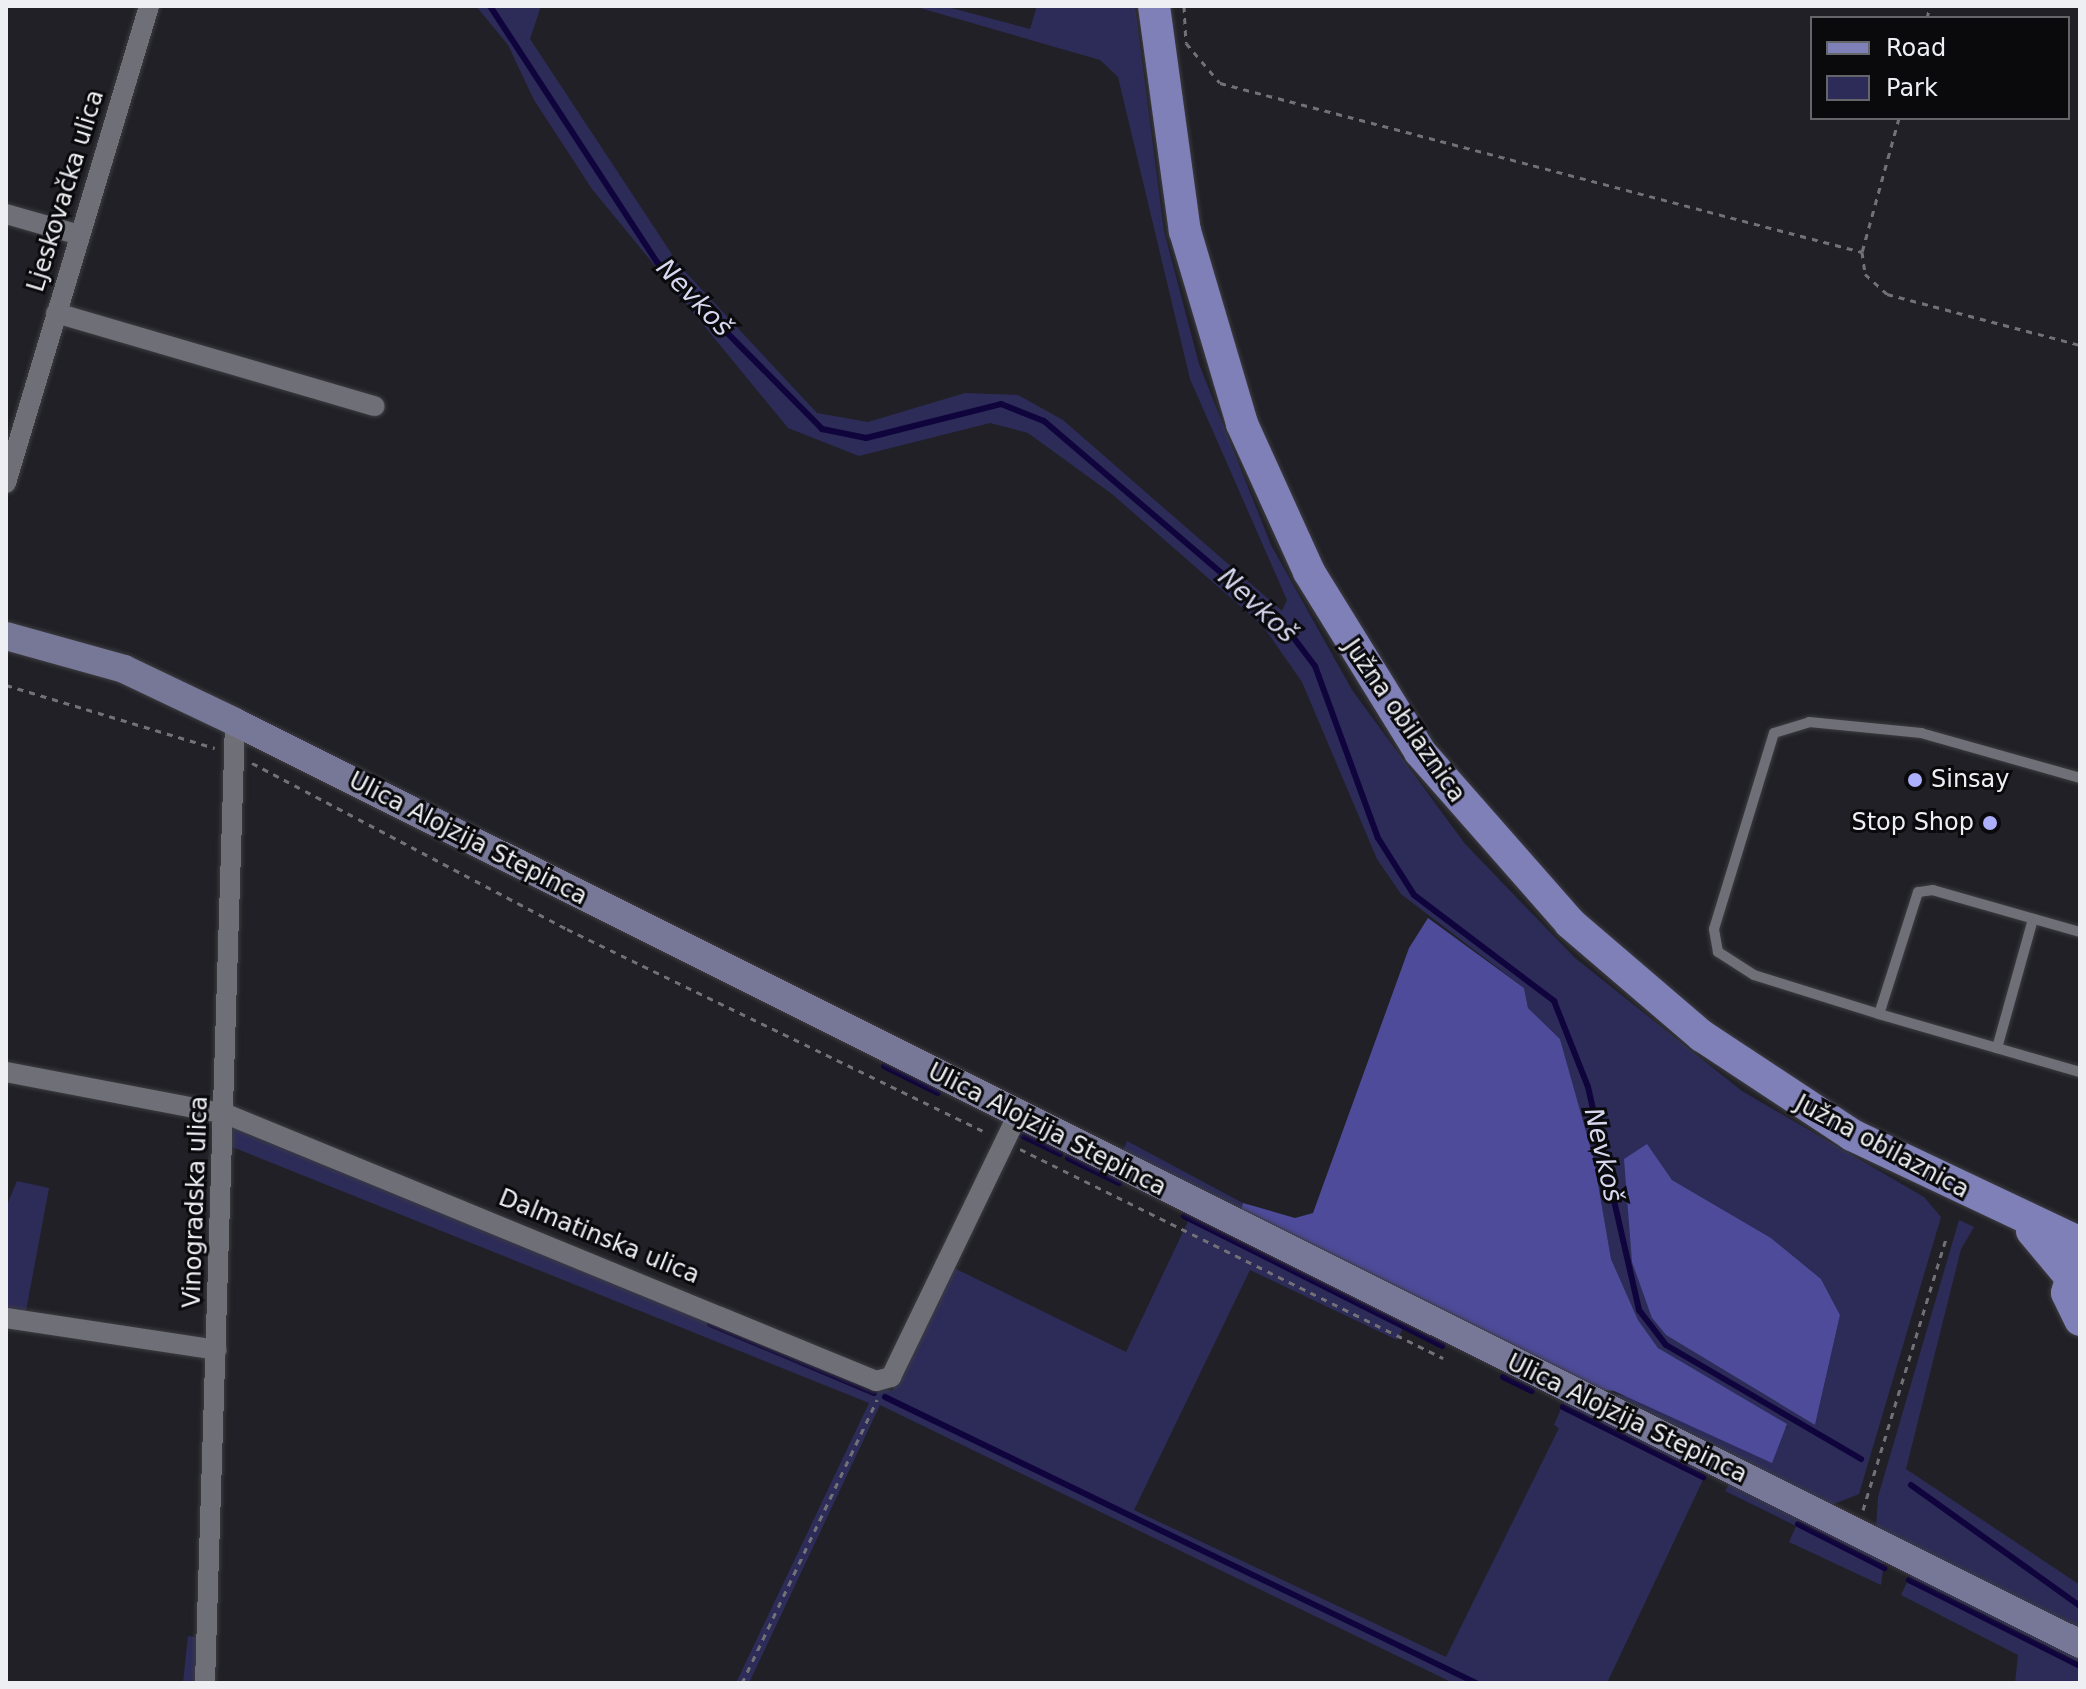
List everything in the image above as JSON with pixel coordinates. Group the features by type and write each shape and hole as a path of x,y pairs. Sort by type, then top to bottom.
{"main road":[{"name":"Južna obilaznica","path":"1154,6 1185,231 1242,424 1309,572 1420,752 1570,923 1702,1036 1852,1135 1989,1203 2080,1243"},
{"name":"Ulica Alojzija Stepinca","path":"6,636 124,669 235,722 1011,1129 1857,1533 2080,1644"},
{"name":"Južna obilaznica","path":"1989,1203 2074,1264"},
{"path":"2074,1264 2069,1302 2080,1320"}],"street":[{"name":"Ljeskovačka ulica","path":"6,483 149,6"},
{"path":"6,214 79,235"},
{"path":"56,313 375,406"},
{"name":"Vinogradska ulica","path":"205,1683 226,1114 235,722"},
{"name":"Dalmatinska ulica","path":"6,1072 226,1114 884,1381"},
{"path":"884,1381 1011,1129"},
{"path":"6,1318 217,1350"}],"lane":[{"path":"2080,778 1921,733 1809,722 1774,733 1714,929 1718,952 1754,975 2080,1072"},
{"path":"1879,1014 1918,892 2080,932"},
{"path":"1997,1048 2033,919"}],"path":[{"path":"1184,6 1186,43 1220,83 1862,252"},
{"path":"1898,120 1862,252 1865,274 1887,294 2080,345"},
{"path":"6,685 235,754 567,929 1011,1129 1443,1358"},
{"path":"1857,1533 1947,1235"},
{"path":"742,1683 884,1381"}],"green space":[{"path":"476,6 541,6 530,39 679,265 817,413 868,422 965,393 1018,395 1063,420 1282,611 1287,600 1190,379 1118,77 1100,60 913,6 944,6 1030,29 1037,6 1135,6 1164,231 1199,364 1271,545 1352,690 1465,844 1575,958 1742,1091 1924,1197 1941,1217 1859,1494 1829,1506 1589,1389 1789,1428 1658,1348 1638,1320 1611,1259 1594,1160 1560,1039 1528,1008 1524,988 1401,894 1377,859 1302,682 1263,626 1112,494 1028,433 990,423 859,456 788,428 592,189 534,100 508,45","holes":["1647,1145 1672,1180 1771,1238 1821,1279 1840,1315 1815,1425 1666,1335 1652,1318"]},
{"path":"232,1125 892,1391 954,1268 1126,1352 1192,1213 1408,1319 1397,1340 1250,1270 1134,1510 1446,1657 1559,1428 1554,1425 1564,1402 1698,1463 1703,1480 1607,1683 1453,1683 880,1405 749,1683 736,1683 869,1403 230,1146"},
{"path":"1127,1141 1243,1203 1240,1213 1121,1155"},
{"path":"17,1181 49,1188 25,1316 6,1312 6,1207"},
{"path":"1959,1220 1974,1227 1961,1249 1906,1469 2080,1585 2080,1631 1876,1527 1878,1497"},
{"path":"1730,1483 1885,1556 1881,1585 1789,1542 1796,1526 1725,1491"},
{"path":"1911,1574 2080,1655 2080,1683 2015,1683 2018,1655 1901,1595"},
{"path":"188,1636 202,1638 201,1683 183,1683"}],"shaded area":[{"path":"1428,918 1524,988 1528,1008 1560,1039 1594,1160 1611,1259 1638,1320 1658,1348 1787,1424 1772,1463 1614,1391 1589,1389 1240,1213 1243,1203 1295,1218 1313,1213 1409,948"},
{"path":"1647,1144 1672,1180 1771,1238 1821,1279 1840,1315 1815,1425 1666,1335 1652,1318 1632,1262 1624,1159"}],"waterway":[{"name":"Nevkoš","path":"490,6 657,262 822,429 866,438 1001,404 1044,421 1287,629 1315,666 1378,838 1414,895 1554,1001 1588,1087 1639,1310 1666,1345 1861,1459"},
{"path":"884,1066 938,1093"},
{"path":"1019,1134 1060,1154"},
{"path":"1068,1158 1119,1183"},
{"path":"1184,1216 1442,1346"},
{"path":"710,1324 874,1393"},
{"path":"1503,1377 1532,1391"},
{"path":"885,1397 1476,1683"},
{"path":"1563,1407 1703,1477"},
{"name":"Nevkoš","path":"1911,1485 2080,1606"},
{"path":"1798,1524 1884,1568"},
{"path":"1909,1580 2080,1666"}],"place":[{"name":"Sinsay","path":"1915,780"},
{"name":"Stop Shop","path":"1990,823"}]}
